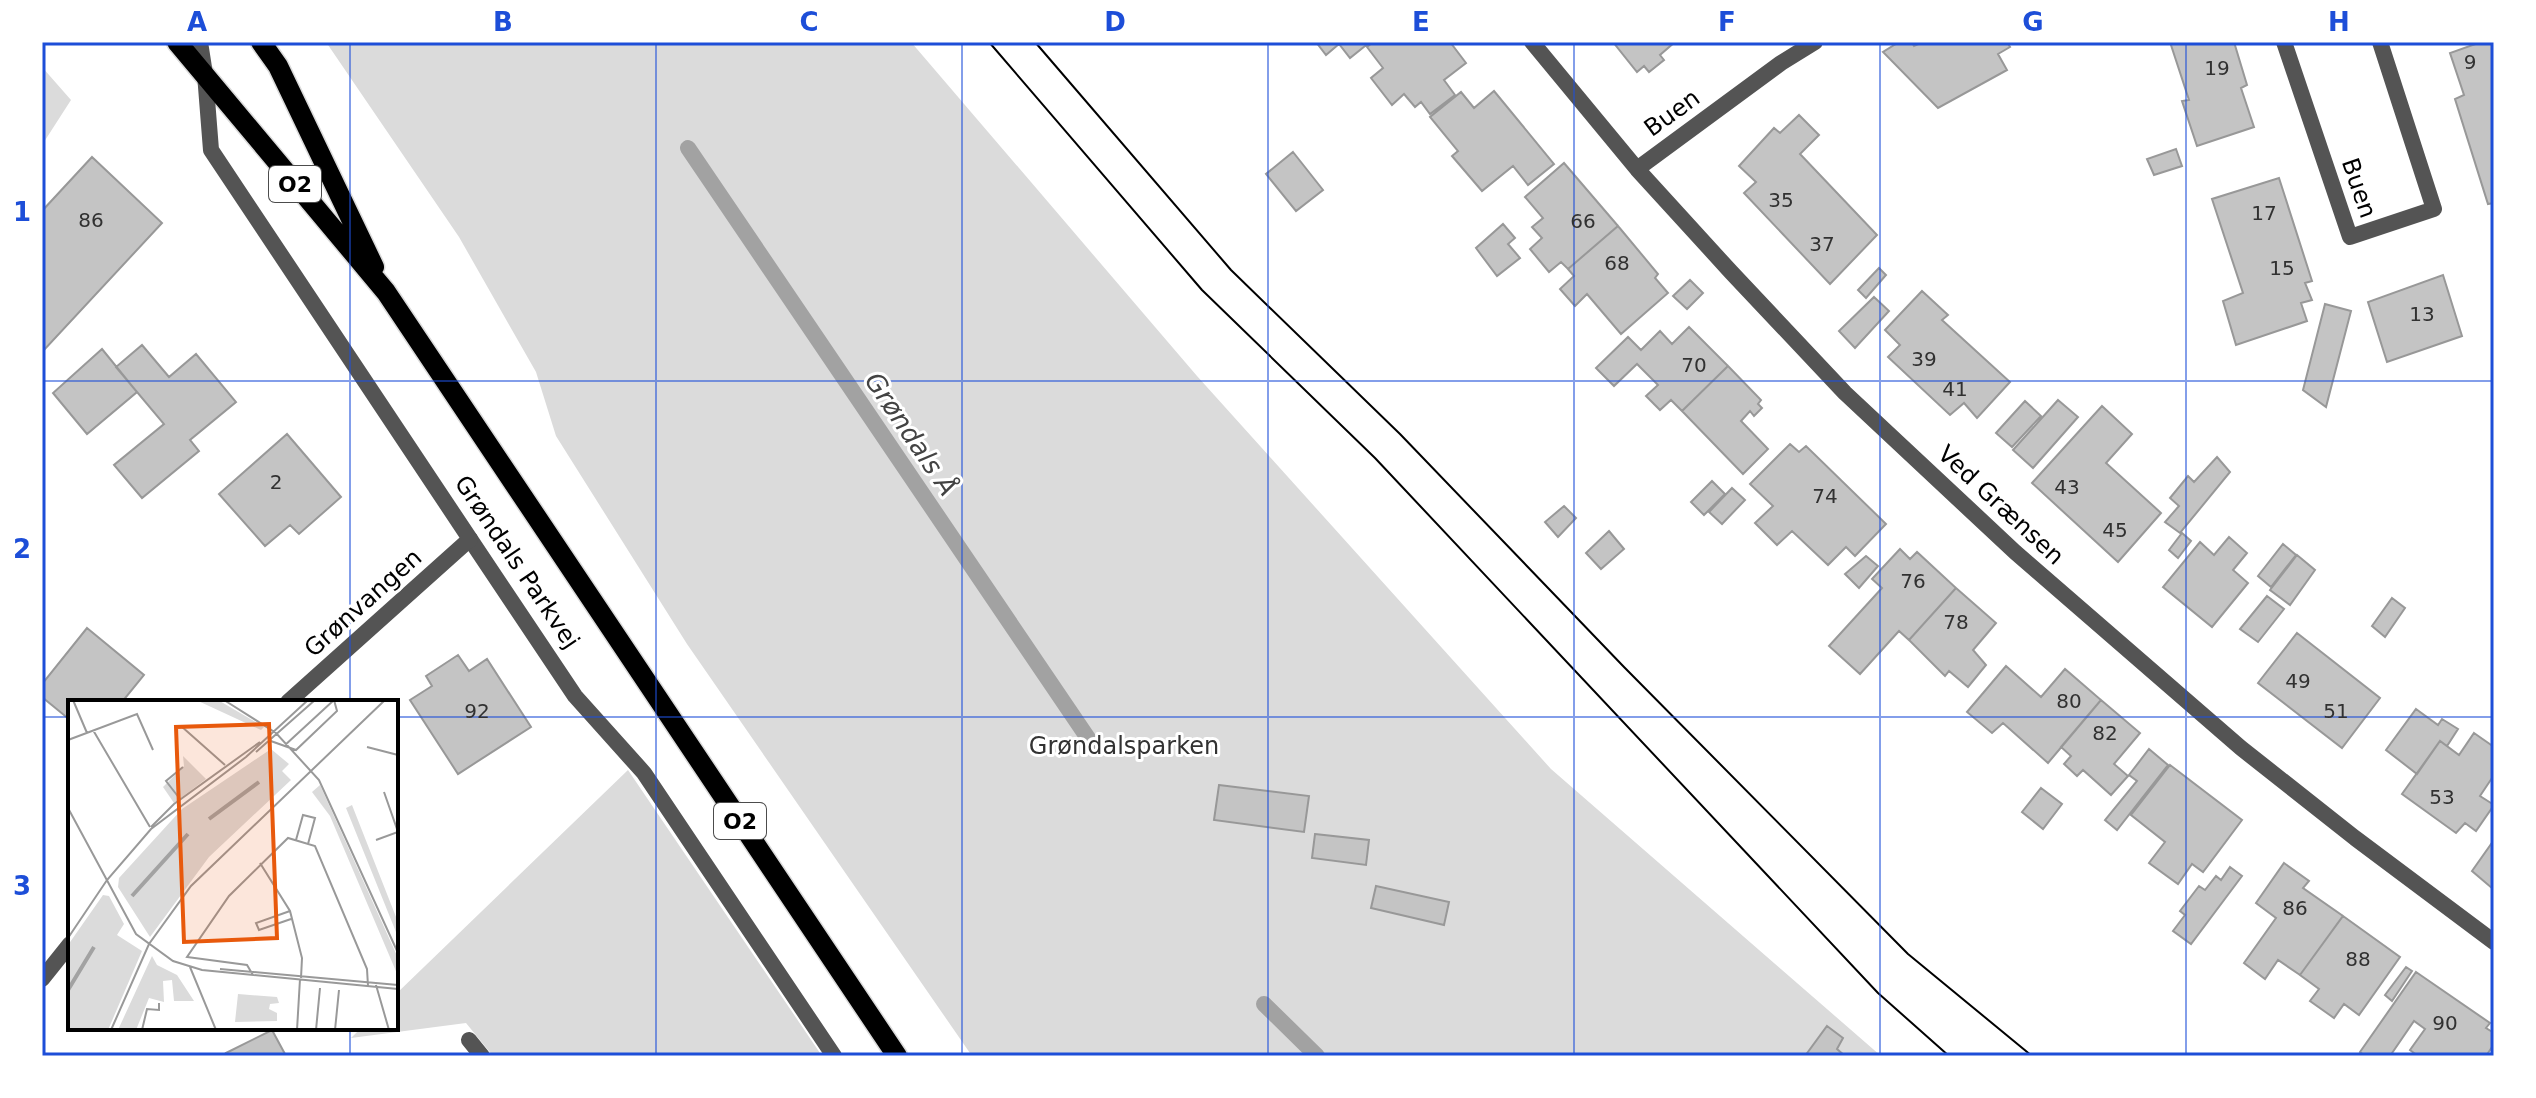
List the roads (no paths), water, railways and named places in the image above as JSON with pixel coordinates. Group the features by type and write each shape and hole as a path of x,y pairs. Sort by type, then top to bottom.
{"main road":[{"name":"Grøndals Parkvej","path":"177,42 386,292 897,1056"},
{"name":"Grøndals Parkvej","path":"261,42 278,66 386,292"}],"street":[{"path":"200,42 205,74"},
{"name":"Ved Grænsen","path":"1532,42 1637,169 1845,393 2015,552 2241,748 2494,942"},
{"name":"Buen","path":"1637,169 1781,63 1815,42"},
{"name":"Buen","path":"2284,42 2350,237 2434,209 2380,42"},
{"name":"Grøndals Parkvej","path":"205,74 211,150 575,696 644,773 834,1056"},
{"name":"Grønvangen","path":"290,700 470,539"},
{"path":"42,979 68,946"},
{"path":"469,1040 482,1056"}],"waterway":[{"name":"Grøndals Å","path":"688,148 1094,747"},
{"name":"Grøndals Å","path":"1264,1004 1317,1056"}],"tram line":[{"path":"989,42 1202,290 1375,458 1878,993 1949,1056"},
{"path":"1035,42 1231,270 1400,434 1624,667 1908,954 2032,1056"}],"park label":[{"name":"Grøndalsparken","path":"1124,746"}]}
